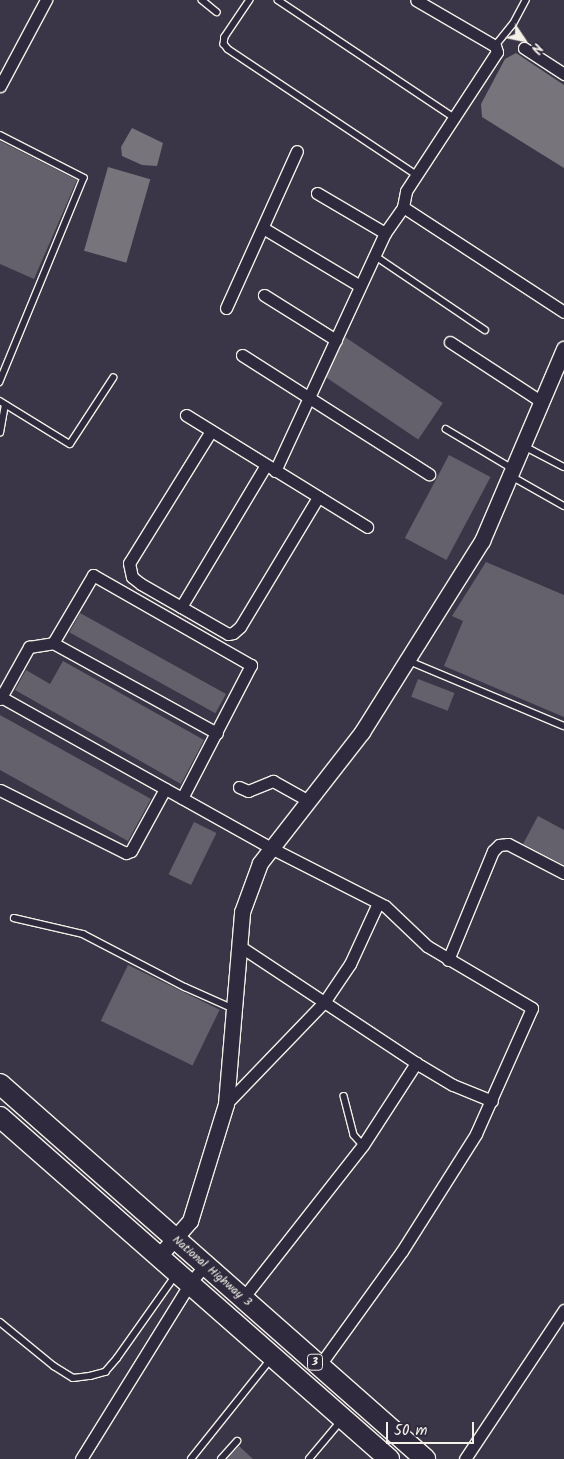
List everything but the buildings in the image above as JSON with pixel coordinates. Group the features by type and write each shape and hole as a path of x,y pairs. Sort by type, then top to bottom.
{"highway":[{"name":"National Highway 3","path":"0,1084 425,1459"},
{"name":"National Highway 3","path":"0,1117 389,1459"}],"street":[{"path":"0,86 46,0"},
{"path":"181,607 270,468 309,398 374,255 385,233 403,207 406,191 494,58 495,46 416,0"},
{"path":"524,48 564,74"},
{"path":"226,308 297,151"},
{"path":"318,193 385,233"},
{"path":"403,207 564,312"},
{"path":"263,228 360,286"},
{"path":"264,295 336,340"},
{"path":"450,342 542,402"},
{"path":"159,1256 190,1221 226,1104 241,948 242,912 260,863 362,732 482,542 564,349"},
{"path":"242,355 429,474"},
{"path":"186,415 367,527"},
{"path":"211,431 129,563 132,577 228,634 240,627 318,497"},
{"path":"53,643 93,575 251,665 182,798"},
{"path":"217,733 53,643 29,648 0,698 271,848 378,903 448,960 532,1008 476,1134 402,1251 319,1366"},
{"path":"239,787 248,791 273,781 309,801"},
{"path":"0,790 126,853 131,851 166,789"},
{"path":"448,960 493,851 500,845 508,844 564,872"},
{"path":"226,1104 325,1001 350,964 378,903"},
{"path":"241,948 453,1085 492,1101"},
{"path":"243,1298 363,1145 416,1062"},
{"path":"81,1459 184,1278 205,1265"},
{"path":"465,1459 564,1310"}],"lane":[{"path":"202,0 217,12"},
{"path":"250,0 225,37 228,49 417,175"},
{"path":"278,0 456,118"},
{"path":"495,46 513,24 526,0"},
{"path":"0,135 84,178 0,382"},
{"path":"374,255 485,330"},
{"path":"0,433 3,403 70,444 113,378"},
{"path":"446,430 564,506"},
{"path":"524,446 564,467"},
{"path":"406,660 564,726"},
{"path":"14,918 83,934 185,987 234,1009"},
{"path":"344,1096 354,1135 363,1145"},
{"path":"0,1322 54,1366 73,1378 98,1374 105,1372 184,1278"},
{"path":"191,1459 273,1357"},
{"path":"309,1459 343,1418"},
{"path":"221,1459 237,1441"}],"shaded area":[{"path":"516,53 564,85 564,168 482,117 481,104 505,59"},
{"path":"132,128 163,143 157,166 142,165 122,156 121,147"},
{"path":"108,167 150,179 126,263 84,251"}]}
